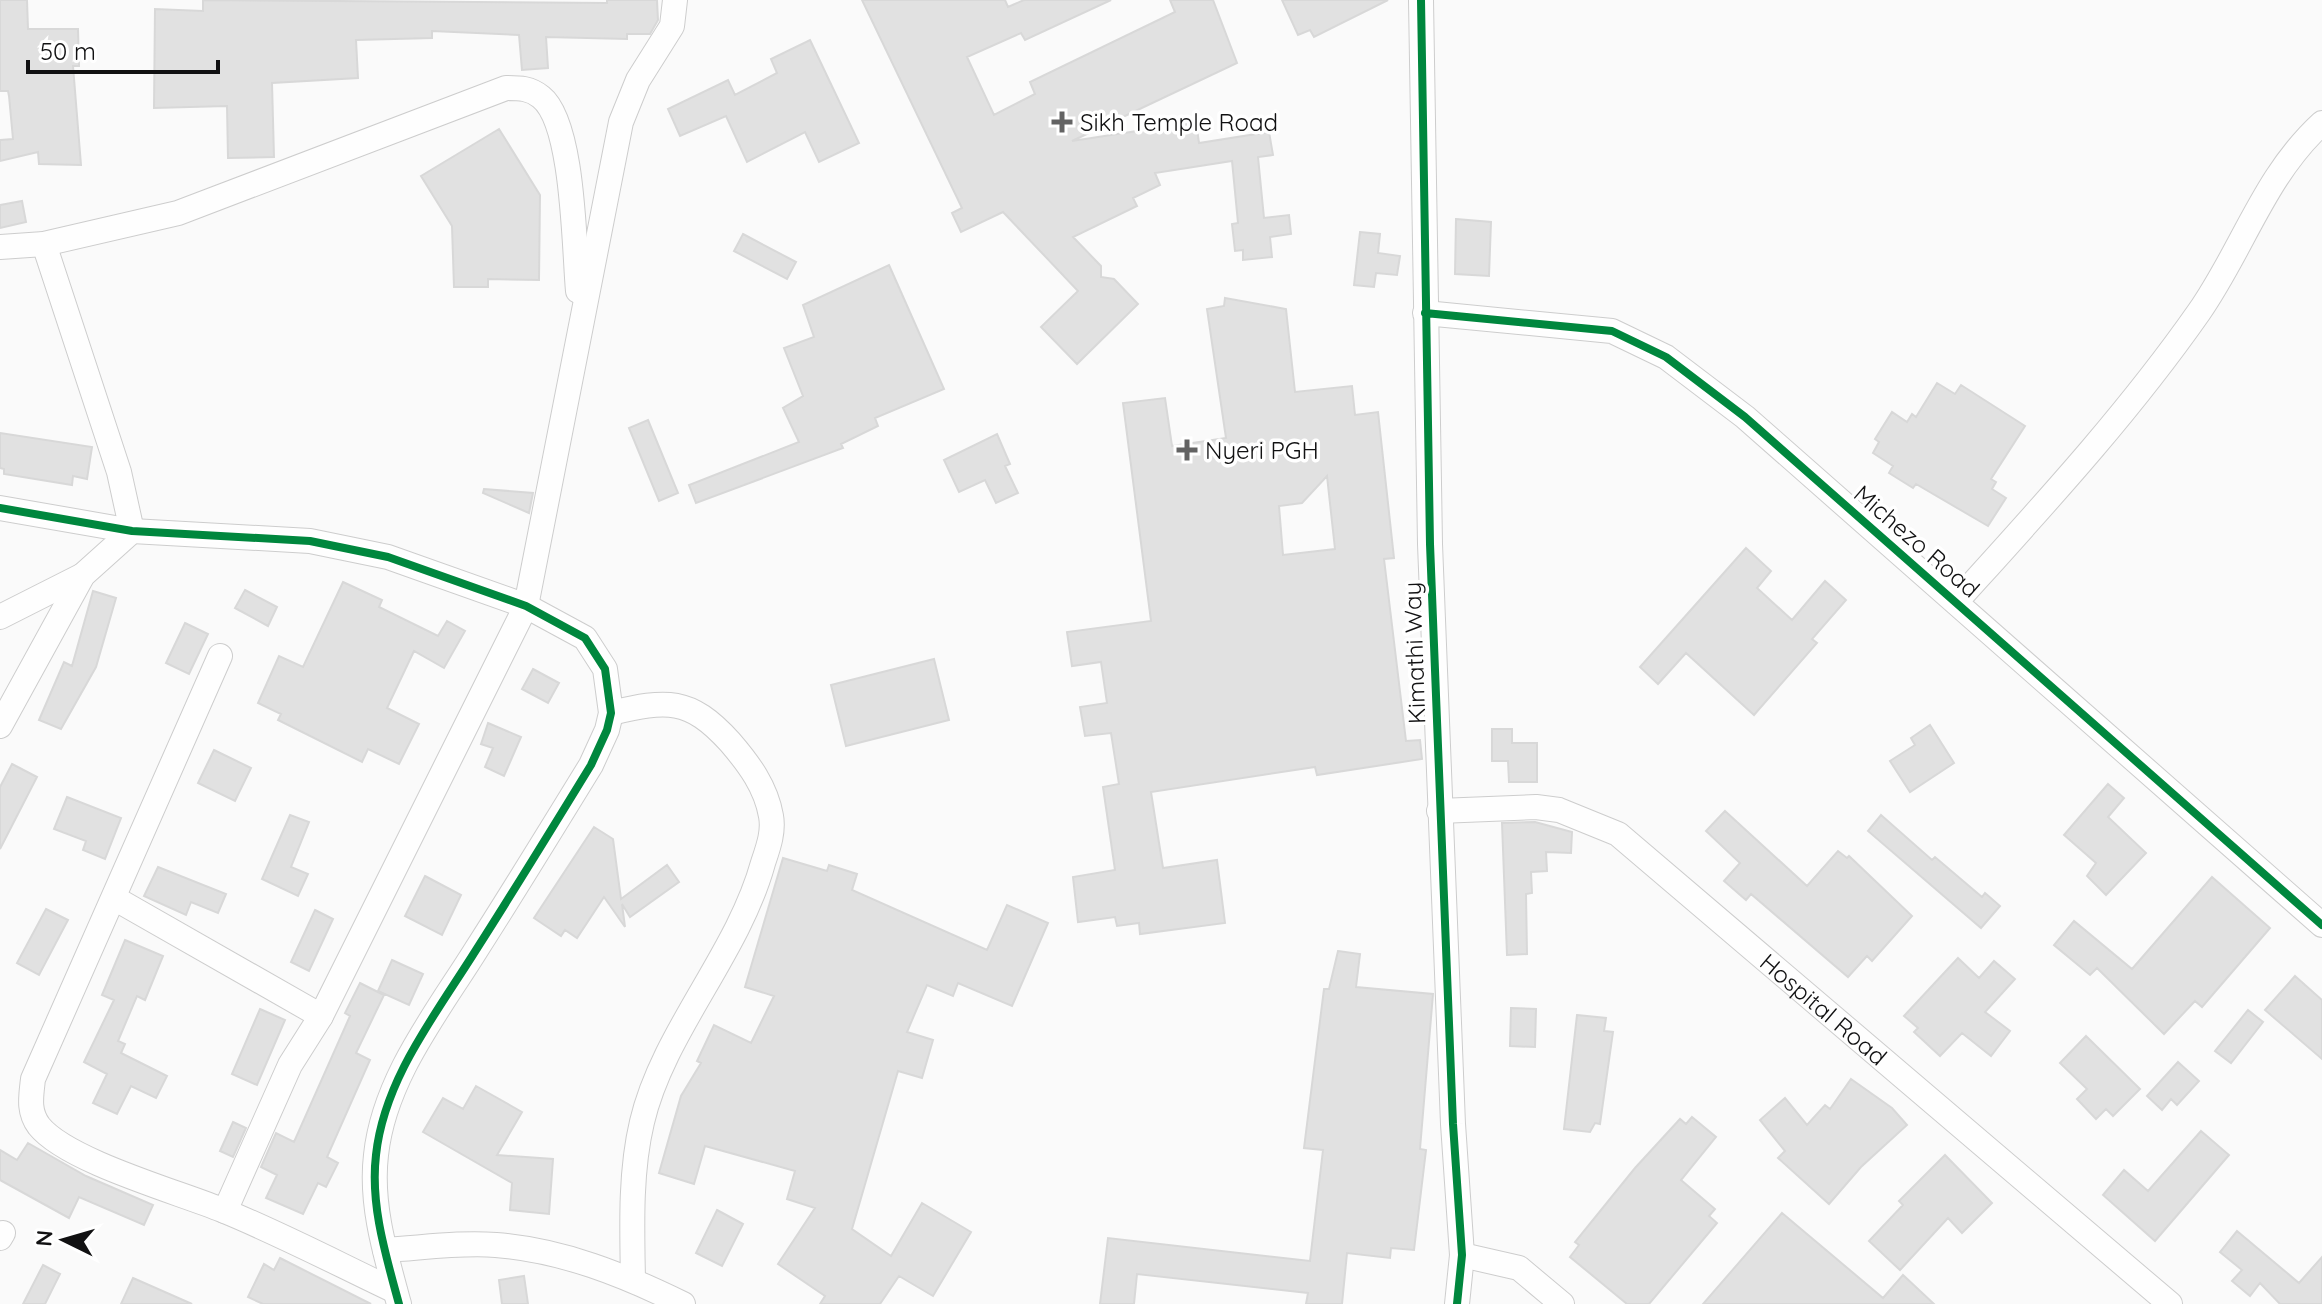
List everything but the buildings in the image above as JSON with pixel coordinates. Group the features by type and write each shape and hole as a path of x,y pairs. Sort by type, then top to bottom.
{"street":[{"path":"225,1211 290,1065 321,1016 526,606 621,122 638,80 672,26 675,0"},
{"name":"Kimathi Way","path":"1421,0 1425,313 1439,811 1462,1255 1457,1304"},
{"path":"0,247 44,244 178,213 506,88 526,88 543,98 555,115 566,149 580,322"},
{"path":"1956,602 2067,479 2198,313 2271,182 2322,123"},
{"path":"44,244 119,472 132,531"},
{"name":"Michezo Road","path":"1425,313 1612,331 1641,342 1745,417 2322,925"},
{"path":"0,508 132,531 310,541 388,557 526,606 585,638 605,669 611,713 591,765 399,1077 383,1115 376,1157 376,1201 397,1297"},
{"path":"0,617 83,575 132,531"},
{"path":"0,726 83,575"},
{"path":"220,656 33,1079 30,1107 40,1126 61,1143 139,1179 225,1211 397,1297"},
{"path":"611,713 651,704 672,703 693,709 712,722 744,758 761,784 772,818 768,845 748,912 702,990 655,1083 642,1121 635,1171 633,1280"},
{"name":"Hospital Road","path":"1439,811 1536,807 1559,810 1618,834 2170,1304"},
{"path":"114,898 321,1016"},
{"path":"385,1250 495,1245 543,1253 633,1280 683,1304"},
{"path":"1462,1255 1519,1268 1562,1304"}],"cycle path":[{"path":"1421,0 1430,544 1453,1124 1462,1255 1457,1304"},
{"path":"1425,313 1612,331 1666,357 1745,417 2322,925"},
{"path":"0,508 132,531 310,541 388,557 526,606 585,638 605,669 611,713 591,765 429,1023 389,1100 376,1155 375,1193 380,1230 399,1304"}],"place":[{"name":"Sikh Temple Road","path":"1062,122"},
{"name":"Nyeri PGH","path":"1187,450"}]}
